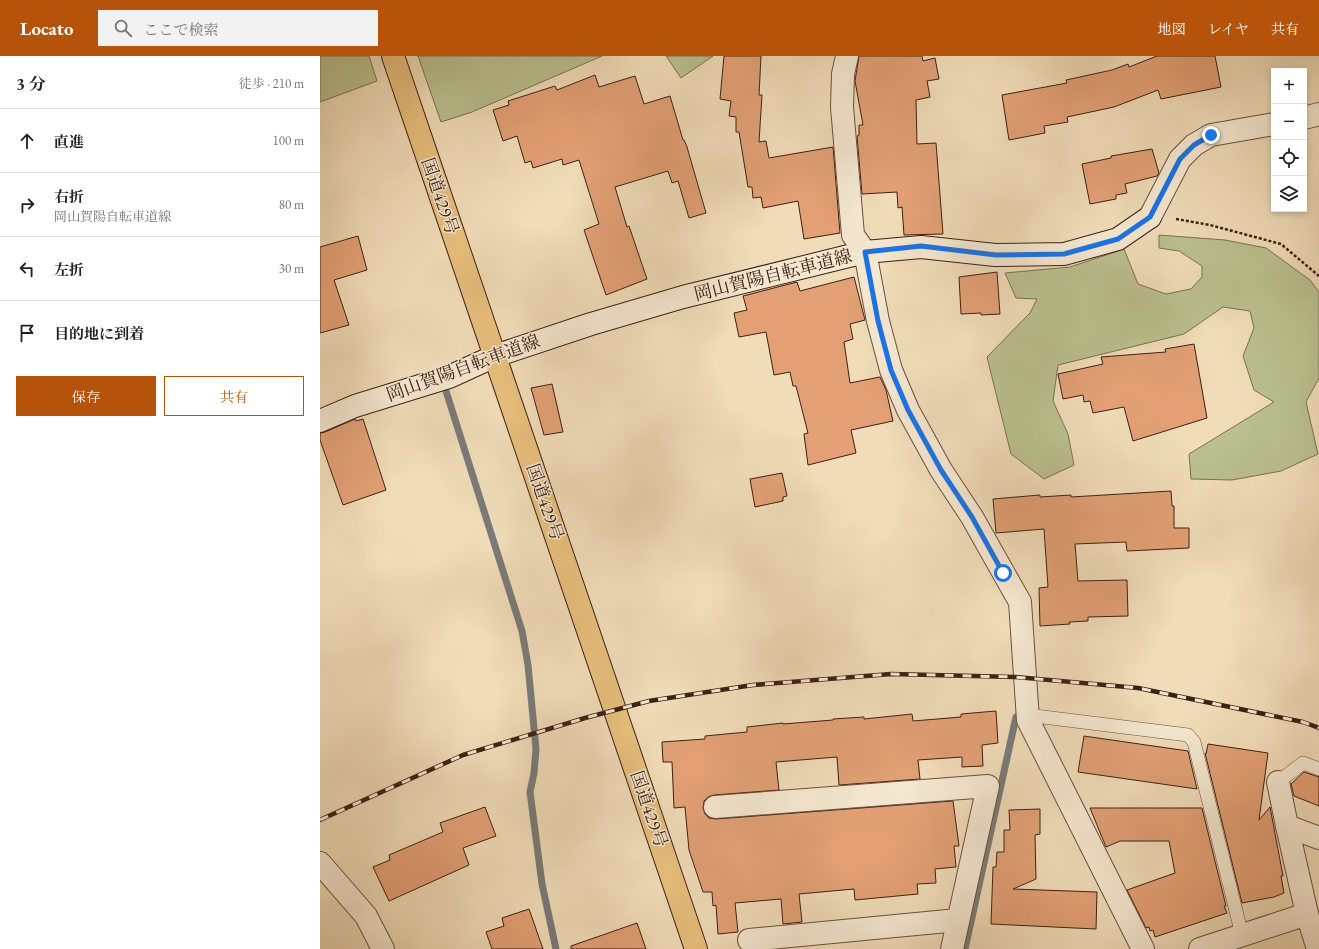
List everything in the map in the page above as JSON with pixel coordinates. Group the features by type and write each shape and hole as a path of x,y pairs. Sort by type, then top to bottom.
{"highway":[{"name":"国道429号","path":"393,56 696,949"}],"street":[{"path":"847,56 843,74 842,107 853,235 865,252 878,321 891,370 908,410 941,470 972,517 1020,602 1028,720 1143,949"},
{"path":"1307,117 1319,114"},
{"path":"1150,217 1180,159 1194,145 1211,135 1271,125"},
{"name":"岡山賀陽自転車道線","path":"320,421 355,406 449,377 495,356 591,324 675,299 865,252 921,246 996,255 1064,254 1118,239 1150,217"},
{"path":"1278,782 1286,826 1307,914 1318,949"},
{"path":"715,807 988,786 952,949"},
{"path":"1286,826 1319,838"},
{"path":"320,863 366,916 383,949"},
{"path":"1200,949 1307,914"},
{"path":"749,940 958,920"}],"lane":[{"path":"1027,715 1188,735 1194,742 1242,935"},
{"path":"1278,782 1303,763 1319,769"}],"path":[{"path":"1150,217 1210,225 1281,244 1319,276"}],"green space":[{"path":"320,56 369,56 377,81 320,102"},
{"path":"418,56 602,56 472,112 441,122"},
{"path":"666,56 713,56 681,78"},
{"path":"1159,235 1225,240 1266,248 1310,280 1319,292 1319,378 1306,402 1318,454 1281,471 1232,480 1191,479 1189,454 1274,402 1254,390 1243,356 1254,328 1250,311 1223,307 1184,334 1058,365 1053,401 1068,434 1074,465 1044,479 1011,454 987,357 1030,313 1037,299 1016,298 1005,273 1070,267 1124,249 1138,284 1166,294 1191,289 1202,277 1202,266 1179,251 1159,248"}],"building":[{"path":"724,56 761,56 759,95 762,95 759,142 766,141 769,158 833,147 840,233 804,239 798,201 763,208 761,197 753,198 752,187 748,187 739,132 736,132 736,117 729,116 731,101 720,99"},
{"path":"859,56 922,56 923,61 935,58 939,79 927,81 930,97 916,100 917,144 936,143 943,234 904,235 902,207 898,208 897,192 862,194 857,136 859,135 859,125 863,125 855,81"},
{"path":"1157,56 1215,56 1221,87 1161,99 1158,90 1114,107 1067,117 1068,122 1044,126 1045,133 1009,140 1002,95 1067,83 1066,80 1112,70 1128,64 1129,67"},
{"path":"595,75 599,87 635,76 644,104 670,96 683,140 687,147 706,213 689,218 678,181 672,183 668,171 615,187 627,227 629,226 647,279 606,295 584,230 599,224 579,160 563,165 562,159 533,168 531,161 525,163 517,136 503,141 493,110 509,105 508,101 555,86 557,90"},
{"path":"1152,149 1159,173 1157,176 1125,184 1127,193 1116,195 1116,199 1090,204 1082,164 1111,158 1111,156"},
{"path":"358,236 367,270 334,280 349,325 320,333 320,247"},
{"path":"997,272 1000,314 961,314 959,277"},
{"path":"854,277 865,320 850,324 853,339 844,342 850,383 880,377 886,390 893,421 851,430 856,453 808,465 804,434 808,433 796,386 793,386 790,372 774,375 766,332 739,337 734,313 747,310 743,296 797,282 800,291"},
{"path":"1194,344 1207,418 1133,441 1124,407 1093,413 1090,401 1084,402 1083,395 1063,399 1058,374 1103,364 1101,357 1166,352 1165,349"},
{"path":"552,384 563,432 544,435 531,388"},
{"path":"355,419 356,421 363,419 386,490 343,505 320,440 320,433"},
{"path":"782,473 787,496 783,497 783,501 755,507 750,479"},
{"path":"1171,491 1172,506 1174,506 1174,528 1189,528 1189,548 1127,551 1126,542 1075,544 1078,581 1127,580 1128,616 1088,617 1088,621 1040,626 1039,588 1048,587 1044,529 996,533 993,499 1040,495 1040,497 1071,495 1071,497"},
{"path":"996,711 998,743 982,745 983,766 962,767 962,757 918,760 920,779 839,785 837,757 776,762 779,790 714,795 708,797 704,801 703,808 705,814 709,818 716,819 953,801 959,846 954,846 956,867 935,869 936,883 917,884 918,894 855,900 854,889 799,894 802,922 783,924 781,899 735,903 738,932 718,934 716,905 713,906 712,892 703,892 689,850 685,807 674,808 672,762 663,762 662,742 705,739 705,736 747,732 747,727 783,723 864,717 864,719 912,714 913,721 961,717 961,714"},
{"path":"1084,736 1188,751 1197,789 1078,772"},
{"path":"1208,744 1268,753 1259,820 1270,807 1283,876 1281,876 1284,893 1274,897 1242,903 1205,753 1206,754"},
{"path":"1304,772 1319,777 1319,806 1294,796 1291,784"},
{"path":"485,807 496,836 463,848 469,865 389,901 373,867 390,860 389,855 443,832 440,823"},
{"path":"1090,808 1202,808 1226,906 1224,906 1227,913 1155,937 1153,930 1150,931 1149,927 1146,928 1127,890 1175,873 1169,841 1120,841 1106,847"},
{"path":"1040,809 1040,834 1035,835 1036,879 1013,889 1097,892 1096,929 991,924 993,867 996,867 997,852 1004,852 1004,830 1010,830 1009,810"},
{"path":"529,909 543,949 492,949 486,932 504,926 502,918"},
{"path":"637,923 646,949 571,949 571,946"}],"waterway":[{"path":"445,388 522,631 528,665 536,749 534,773 530,792 542,884 556,949"},
{"path":"965,949 1016,717"}],"railway":[{"path":"320,820 463,755 585,718 649,701 753,685 891,674 1015,677 1138,688 1303,722 1319,728"}],"route":[{"path":"1003,573 972,517 941,470 908,410 891,370 878,321 865,252 921,246 996,255 1064,254 1118,239 1150,217 1180,159 1194,145 1211,135"}]}
